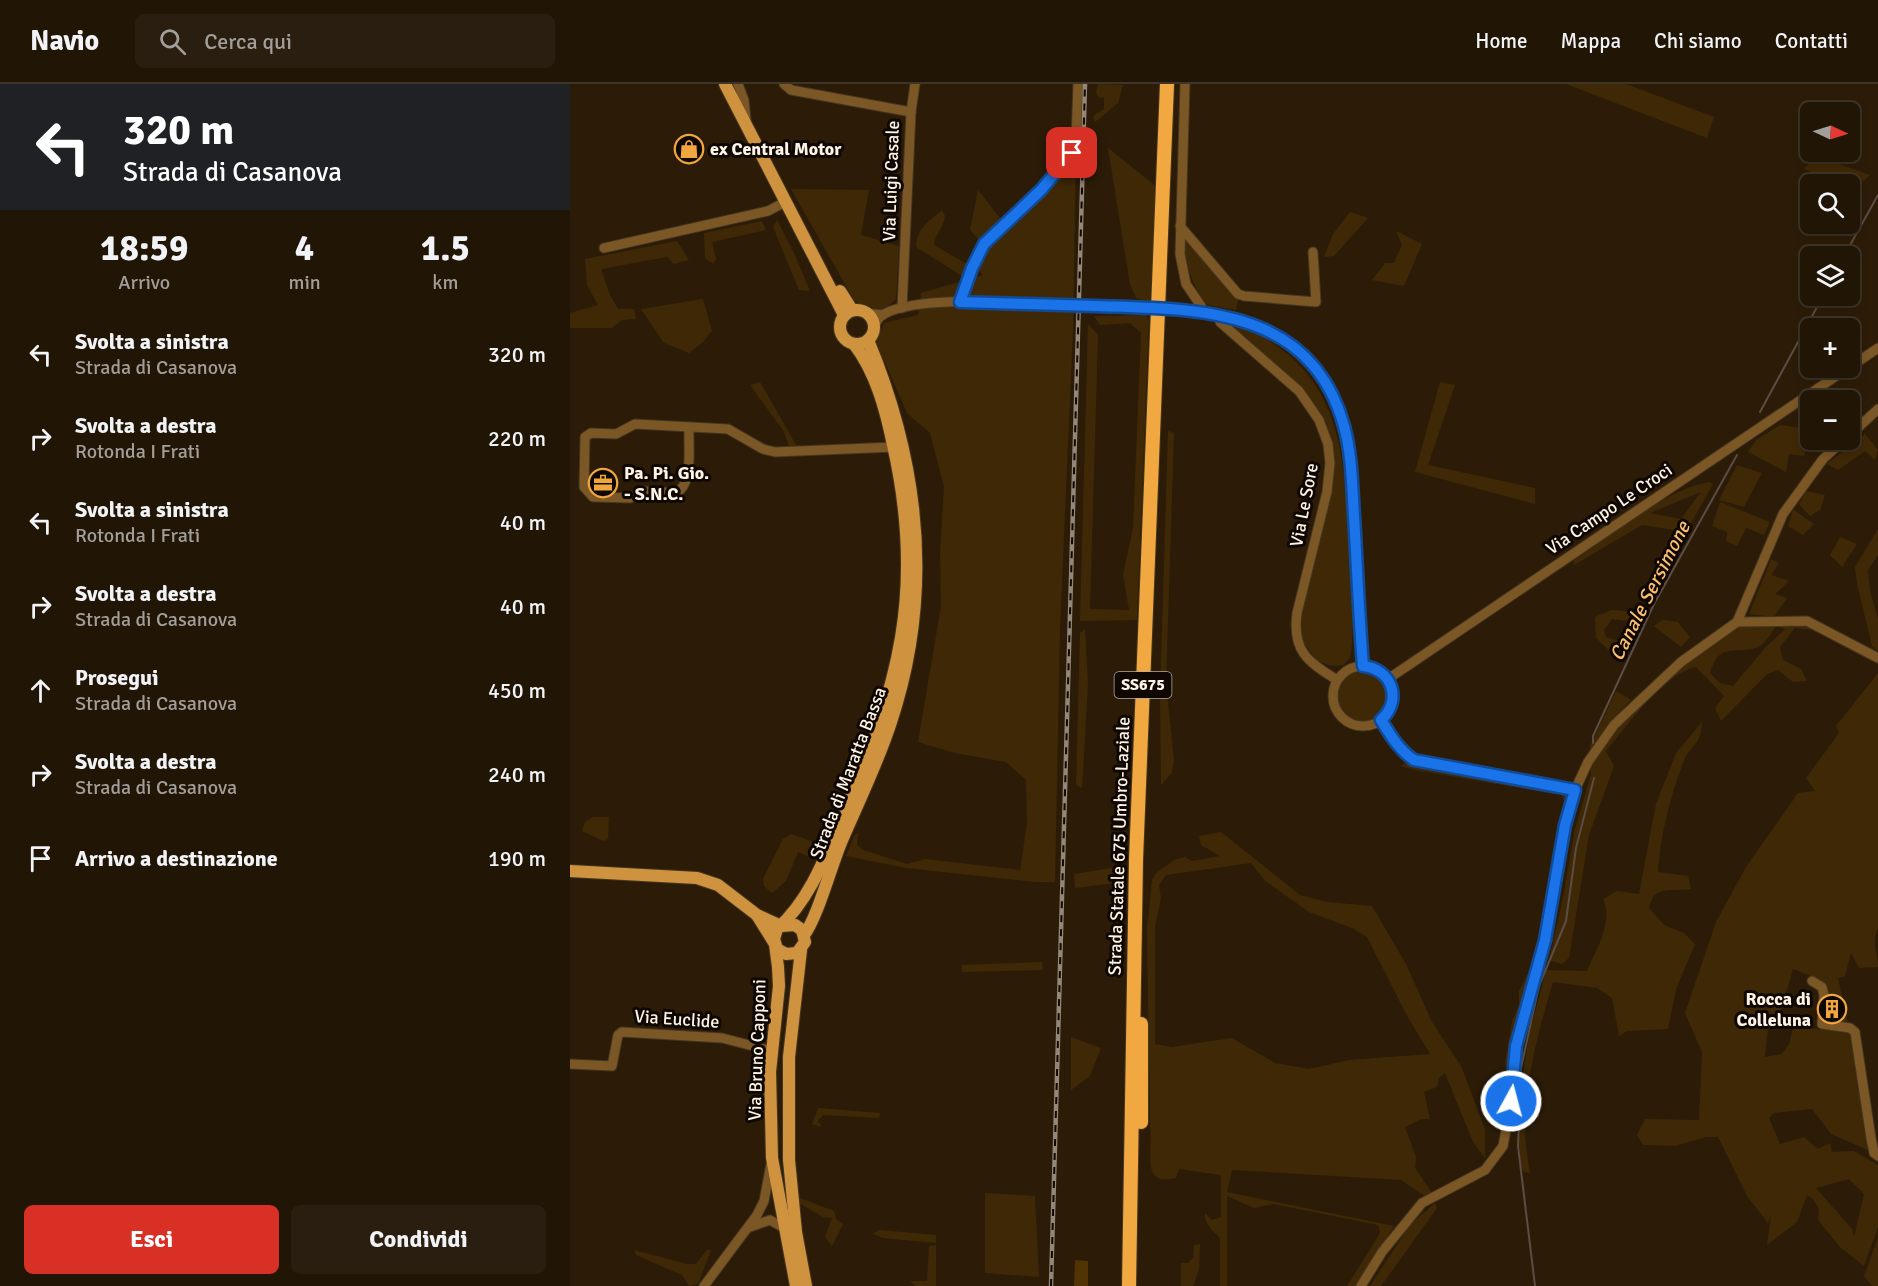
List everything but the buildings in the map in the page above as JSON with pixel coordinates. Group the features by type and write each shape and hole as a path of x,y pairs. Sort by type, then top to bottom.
{"highway":[{"name":"Strada Statale 675 Umbro-Laziale","path":"1129,1286 1136,860 1167,84"},
{"name":"Strada Statale 675 Umbro-Laziale","path":"1138,1286 1145,808 1162,432 1174,84"}],"main road":[{"name":"Strada di Maratta Bassa","path":"725,84 848,312 840,324 841,335 854,344 862,355 886,416 894,447 906,524 908,566 905,618 898,664 866,764 827,853 800,905 781,926"},
{"path":"848,312 866,313"},
{"name":"Strada di Maratta Bassa","path":"804,935 890,725 907,663 914,618 918,566 908,473 896,415 871,335 872,320 866,313"},
{"path":"854,344 871,335"},
{"path":"570,871 697,878 729,892 757,915 781,926 795,925 804,935 805,942 801,950 786,954 775,944 757,915"},
{"path":"775,944 775,934 781,926"},
{"name":"Via Bruno Capponi","path":"775,944 779,986 772,1051 772,1158 796,1286"},
{"name":"Via Bruno Capponi","path":"801,950 789,1057 789,1160 796,1232 806,1286"},
{"path":"772,1158 780,1164 789,1160"}],"street":[{"name":"Strada di Maratta Bassa","path":"738,84 744,100 746,125"},
{"name":"Via Luigi Casale","path":"784,84 791,90 910,112 902,308"},
{"path":"910,112 915,84"},
{"path":"960,302 972,268 984,244 1041,190 1072,153 1076,139 1078,84"},
{"path":"1185,84 1180,226 1182,271 1197,308"},
{"path":"604,248 768,211 789,204"},
{"path":"1180,226 1238,294 1251,297 1316,302 1313,252"},
{"path":"871,335 877,320 902,308 960,302 1197,308 1234,317 1271,332 1304,357 1320,377 1341,416 1351,465 1363,666"},
{"path":"866,313 884,315"},
{"name":"Via Le Sore","path":"1220,322 1299,391 1324,432 1329,452 1329,477 1295,630 1299,647 1308,660 1337,680"},
{"name":"Via Campo Le Croci","path":"1860,360 1878,348"},
{"name":"Via Campo Le Croci","path":"1388,679 1833,378"},
{"path":"1860,426 1878,409"},
{"path":"689,428 686,481 681,490 676,493 641,491 630,498 593,497 586,493 584,487 585,437 591,433 616,434 635,423 733,430 764,449 775,452 894,447"},
{"path":"1361,1286 1382,1252 1422,1203 1485,1170 1503,1146 1514,1087 1516,1046 1545,940 1565,825 1575,790 1593,752 1614,725 1681,663 1737,622 1783,514 1823,459 1833,450"},
{"path":"1737,622 1807,621 1878,658"},
{"path":"1363,666 1377,669 1388,679 1393,701 1389,711 1381,720 1361,726 1342,718 1333,700 1337,680 1348,669 1363,666"},
{"path":"1381,720 1398,747 1414,760 1575,790"},
{"path":"1812,981 1822,987 1824,995 1821,1024 1850,1028 1855,1032 1871,1138 1874,1153 1878,1156"},
{"name":"Via Euclide","path":"570,1064 612,1066 618,1035 622,1032 722,1038 772,1051"},
{"path":"704,1286 748,1228 764,1201 772,1158"},
{"path":"748,1228 770,1220 786,1229"}],"shaded area":[{"path":"1098,84 1123,85 1118,103 1095,122 1093,116 1104,109 1104,98 1098,97 1096,92"},
{"path":"1566,84 1626,84 1714,117 1707,138"},
{"path":"1108,148 1158,188 1150,303 1136,298 1130,284"},
{"path":"1076,153 1073,330 1060,629 1055,882 1035,882 906,868 846,856 858,832 857,845 863,850 907,864 925,859 1020,870 1027,824 1026,780 1006,762 955,753 918,742 941,606 940,553 944,487 930,433 907,413 876,342 884,323 918,315 921,293 983,275 971,261 980,241 970,230 978,190 1000,218 998,236 1022,218"},
{"path":"1811,162 1834,162 1870,175 1860,184 1860,174 1817,174 1804,169"},
{"path":"791,189 869,190 861,235 899,246 896,299 884,310 863,307 854,300"},
{"path":"942,210 945,216 944,221 934,245 967,264 962,276 916,247 921,230"},
{"path":"1350,212 1368,218 1334,256 1324,257 1333,234"},
{"path":"777,220 810,291 799,290 773,227"},
{"path":"762,221 766,230 712,242 716,259 713,264 705,258 704,233"},
{"path":"1396,231 1422,244 1404,286 1372,280 1385,263 1394,263 1402,245"},
{"path":"1184,240 1189,241 1238,300 1236,310 1207,305 1190,274"},
{"path":"677,241 689,260 674,264 667,257 601,269 610,295 618,309 634,309 636,319 622,320 612,328 570,328 570,313 598,305 587,285 585,259"},
{"path":"703,299 712,331 689,353 664,343 641,309"},
{"path":"1146,315 1149,320 1137,620 1080,621 1088,324 1098,335 1090,609 1129,610 1123,575 1133,528 1141,333 1130,323 1100,325 1094,316"},
{"path":"1229,324 1256,333 1296,362 1315,384 1328,409 1343,464 1346,493 1353,619 1350,658 1343,665 1332,666 1317,661 1301,639 1302,606 1332,445 1274,364 1261,350"},
{"path":"760,382 796,445 790,449 784,432 750,385"},
{"path":"1440,382 1455,385 1428,465 1535,488 1535,504 1415,472"},
{"path":"1780,425 1800,428 1800,450 1806,450 1804,456 1789,454 1786,472 1748,452 1756,440"},
{"path":"1168,431 1174,433 1166,684 1174,760 1172,773 1161,785 1160,696"},
{"path":"1865,434 1878,450 1875,460 1865,451 1838,470 1827,464 1845,450 1860,450 1860,438"},
{"path":"1737,465 1762,473 1744,507 1719,500"},
{"path":"1709,482 1713,484 1686,532 1642,525 1574,565 1574,560 1639,514 1674,494","holes":["1701,492 1681,519 1650,513"]},
{"path":"1806,491 1825,495 1820,510 1810,516 1799,504"},
{"path":"1720,502 1770,522 1764,535 1746,528 1737,546 1726,541 1727,532 1712,526"},
{"path":"1793,509 1814,524 1803,535 1788,526"},
{"path":"1878,529 1878,555 1868,570 1870,591 1878,619 1878,651 1872,646 1855,567"},
{"path":"1840,537 1857,544 1842,567 1830,555"},
{"path":"1771,559 1779,563 1771,575 1789,581 1775,594 1787,598 1774,617 1749,614"},
{"path":"1611,610 1637,612 1634,622 1612,619 1604,630 1606,637 1623,642 1615,656 1596,638 1595,617"},
{"path":"1663,620 1678,622 1690,637 1681,647 1654,626"},
{"path":"1796,624 1816,630 1795,628 1780,647 1783,660 1801,669 1807,681 1793,682 1778,670 1767,674 1721,721 1715,708 1724,696 1696,667 1671,679 1647,702 1606,751 1614,766 1589,835 1569,958 1562,964 1549,960 1575,829 1591,774 1590,746 1616,691 1631,700 1613,718 1690,649 1701,651 1739,626","holes":["1776,626 1785,629 1766,647 1733,686 1720,683 1710,673 1713,664 1721,654 1756,648 1766,640"]},
{"path":"1085,629 1088,684 1082,788 1076,785 1080,633"},
{"path":"1363,671 1381,678 1388,696 1381,714 1363,721 1345,714 1338,696 1345,678"},
{"path":"1878,673 1878,928 1875,943 1878,967 1859,968 1851,953 1845,976 1838,978 1860,1077 1870,1151 1831,1134 1812,1109 1774,1113 1769,1118 1780,1144 1804,1137 1818,1149 1830,1143 1832,1152 1854,1151 1878,1165 1878,1227 1864,1266 1840,1247 1818,1220 1819,1209 1813,1199 1807,1195 1797,1222 1767,1245 1771,1215 1768,1223 1747,1196 1718,1137 1706,1137 1675,1146 1643,1145 1637,1135 1645,1119 1699,1120 1702,1052 1685,1013 1716,922 1746,867 1798,793 1815,791 1806,778 1839,733 1836,726","holes":["1793,969 1821,980 1826,987 1824,1022 1821,1030 1794,1024 1789,1044 1782,1054 1765,1057 1768,1028 1779,1017","1849,1179 1864,1194 1854,1237 1852,1229 1816,1188"]},
{"path":"1702,722 1700,736 1683,763 1674,789 1663,831 1658,872 1688,876 1691,889 1659,892 1651,900 1649,908 1664,925 1684,933 1695,944 1676,989 1668,1029 1627,1031 1619,1036 1612,998 1597,988 1553,982 1538,1036 1527,1091 1525,1134 1530,1174 1521,1170 1517,1115 1529,1036 1546,970 1587,971 1605,926 1606,908 1603,899 1617,891 1639,894 1656,804 1676,753"},
{"path":"1405,763 1564,790 1569,799 1553,860 1564,800 1561,795 1401,766"},
{"path":"593,817 609,817 608,839 603,841 582,831 585,822"},
{"path":"1221,832 1300,895 1327,902 1372,906 1406,964 1432,1022 1461,1066 1485,1129 1485,1158 1473,1142 1445,1073 1439,1078 1437,1087 1424,1092 1430,1119 1422,1119 1405,1127 1416,1157 1415,1168 1432,1193 1426,1197 1401,1180 1232,1170 1227,1192 1394,1226 1358,1286 1347,1286 1377,1238 1380,1232 1378,1225 1273,1204 1254,1208 1227,1196 1227,1286 1220,1286 1220,1238 1207,1224 1205,1213 1212,1220 1221,1217 1221,1175 1179,1169 1176,1178 1165,1179 1158,1178 1153,1173 1150,1159 1147,929 1152,880 1156,873 1174,860 1185,857 1192,861 1220,856 1201,845 1199,836","holes":["1251,863 1265,881 1309,912 1352,928 1367,937 1406,1014 1430,1054 1349,1060 1309,1069 1275,1063 1232,1038 1172,1047 1155,1044 1155,927 1161,898 1159,885 1166,875"]},
{"path":"791,834 817,843 810,857 798,852 786,881 772,893 764,886 763,879 783,839"},
{"path":"1124,866 1124,882 1075,888 1074,874"},
{"path":"1042,962 1043,970 962,972 962,965"},
{"path":"1528,973 1511,1075 1508,1077 1505,1063 1512,1021 1519,1005 1519,991"},
{"path":"1071,1037 1101,1048 1090,1076 1071,1090"},
{"path":"818,1108 880,1113 879,1118 823,1115 817,1122 821,1127 812,1124"},
{"path":"985,1193 1035,1196 1039,1277 985,1273"},
{"path":"800,1198 834,1211 836,1219 843,1224 832,1246 825,1237 832,1218 823,1217 797,1202"},
{"path":"1435,1203 1437,1208 1381,1286 1370,1286 1410,1225"},
{"path":"879,1230 936,1235 936,1243 883,1238 873,1234"},
{"path":"1878,1238 1878,1286 1872,1286 1864,1276"},
{"path":"1200,1244 1199,1269 1193,1286 1181,1286 1181,1263 1188,1263 1193,1258 1194,1245"},
{"path":"936,1245 936,1286 915,1286 910,1281 927,1281 929,1246"},
{"path":"634,1250 687,1264 696,1264 707,1250 711,1250 698,1284 689,1286 682,1275 636,1255"}],"waterway":[{"name":"Canale Sersimone","path":"1850,246 1878,195"},
{"name":"Canale Sersimone","path":"1760,412 1818,306"},
{"name":"Canale Sersimone","path":"1593,743 1593,736 1654,604 1737,455"},
{"name":"Canale Sersimone","path":"1535,1286 1518,1146 1521,1068 1539,986 1566,921 1576,848 1594,778"}],"railway":[{"path":"1051,1286 1085,84"}],"place":[{"name":"ex Central Motor","path":"689,149"},
{"name":"Pa. Pi. Gio. - S.N.C.","path":"603,483"},
{"name":"Rocca di Colleluna","path":"1832,1009"}],"route":[{"path":"1072,153 1019,213 998,229 984,244 972,268 960,302 1194,310 1251,322 1286,342 1304,357 1320,377 1337,407 1344,426 1351,465 1363,666 1377,669 1391,684 1393,701 1389,711 1381,720 1390,735 1398,747 1414,760 1575,790 1565,825 1545,940 1516,1046 1511,1101"}]}
